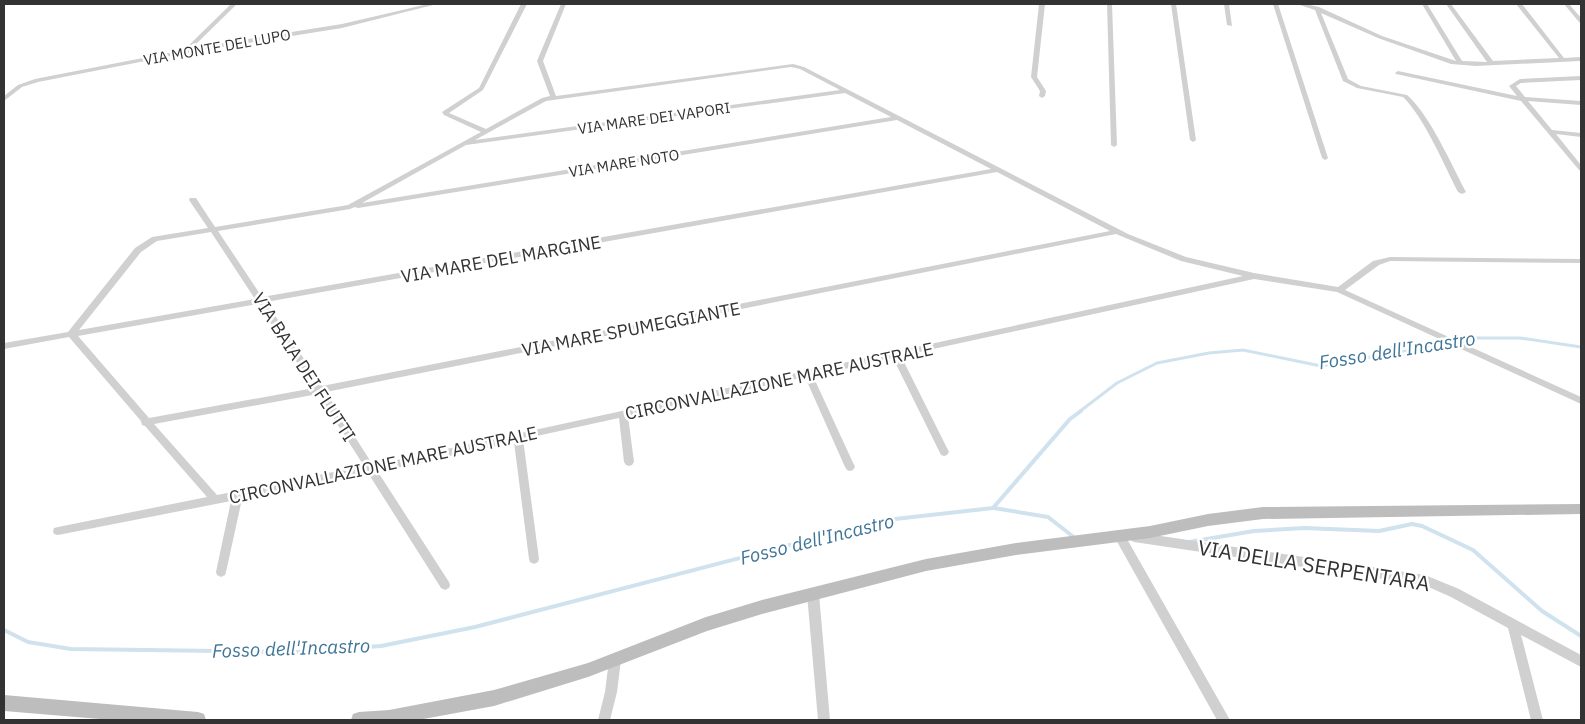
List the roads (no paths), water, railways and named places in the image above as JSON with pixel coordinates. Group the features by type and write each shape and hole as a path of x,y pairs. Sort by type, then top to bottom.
{"main road":[{"path":"359,720 389,718 494,698 615,660 706,624 926,565 1016,549 1150,532 1242,515 1280,512 1581,509"},
{"path":"4,703 198,720"}],"street":[{"path":"186,51 234,4"},
{"name":"VIA MONTE DEL LUPO","path":"4,100 29,82 186,51 348,25 434,4"},
{"path":"485,131 445,112 481,89 524,4"},
{"path":"553,97 540,61 564,4"},
{"path":"1042,4 1034,78 1042,89 1042,96"},
{"path":"1109,4 1114,144"},
{"path":"1172,4 1193,140"},
{"path":"1226,4 1230,25"},
{"path":"1275,4 1325,158"},
{"path":"1304,4 1317,8 1380,37 1430,56 1460,63 1491,64 1581,59"},
{"path":"1425,4 1460,63"},
{"path":"1449,4 1491,64"},
{"path":"1520,4 1564,60"},
{"path":"1566,4 1581,21"},
{"path":"1317,8 1345,80 1360,87 1393,92 1412,100 1462,192"},
{"name":"CIRCONVALLAZIONE MARE AUSTRALE","path":"1254,276 623,415 237,497 215,500 70,334 142,246 158,238 350,207 537,102 553,97 791,65 802,68 1117,232 1184,259 1254,276 1340,290"},
{"path":"1398,73 1522,99 1581,103"},
{"path":"1581,78 1517,82 1513,87 1581,169"},
{"name":"VIA MARE DEI VAPORI","path":"462,144 846,91"},
{"name":"VIA MARE NOTO","path":"350,207 897,118"},
{"path":"1552,132 1581,135"},
{"name":"VIA MARE DEL MARGINE","path":"4,346 997,170"},
{"name":"VIA BAIA DEI FLUTTI","path":"194,200 320,390 445,585"},
{"name":"VIA MARE SPUMEGGIANTE","path":"145,422 320,390 1117,232"},
{"path":"1581,261 1390,259 1376,263 1340,290 1581,401"},
{"path":"896,356 944,452"},
{"path":"808,375 850,467"},
{"path":"623,415 629,462"},
{"path":"518,437 534,559"},
{"path":"221,572 237,497"},
{"path":"58,530 215,500"},
{"path":"1119,535 1224,720"},
{"name":"VIA DELLA SERPENTARA","path":"1119,535 1418,578 1448,590 1581,661"},
{"path":"813,594 824,720"},
{"path":"1513,624 1537,720"},
{"path":"604,720 612,692 615,660"}],"waterway":[{"name":"Fosso dell'Incastro","path":"1079,412 1117,383 1157,363 1209,353 1243,350 1321,366 1474,338 1520,338 1581,347"},
{"name":"Fosso dell'Incastro","path":"4,630 28,642 71,649 297,652 381,646 475,627 886,520 993,508 1070,419 1081,411"},
{"path":"994,508 1048,517 1075,538"},
{"path":"1189,542 1254,531 1304,528 1379,531 1412,524 1422,526 1473,550 1542,611 1581,636"}]}
